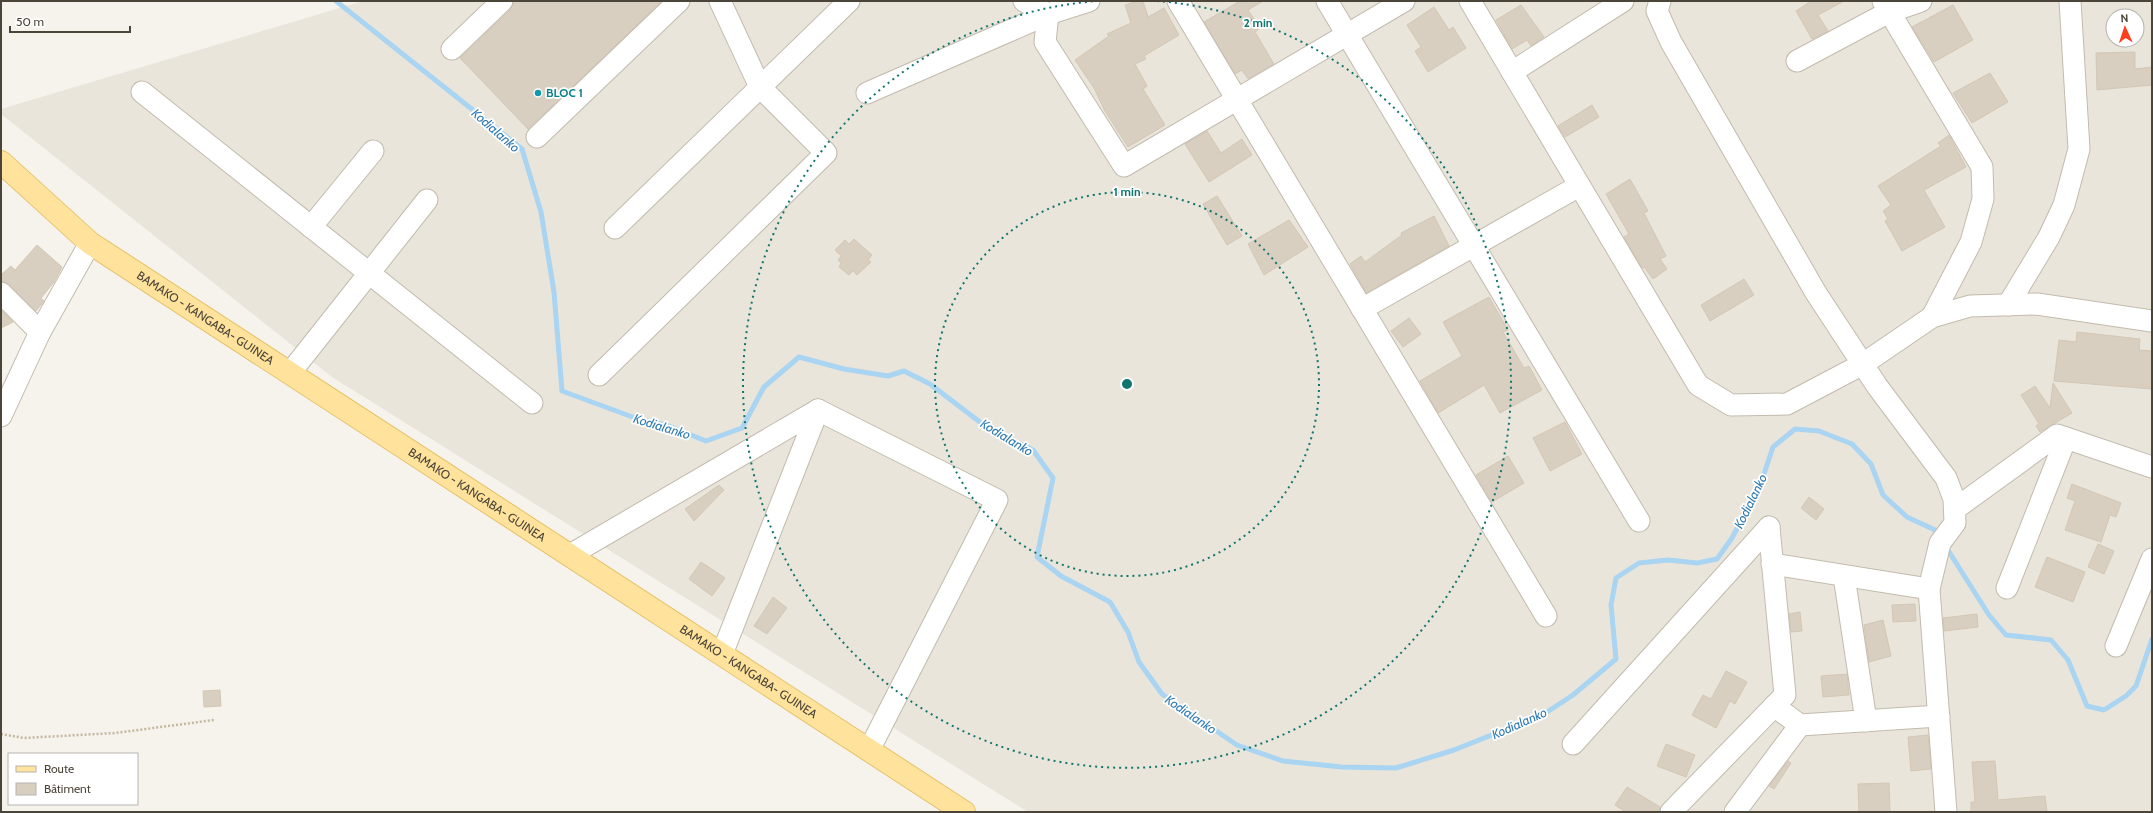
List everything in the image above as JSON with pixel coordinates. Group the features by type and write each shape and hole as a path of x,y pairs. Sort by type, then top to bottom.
{"main road":[{"name":"BAMAKO - KANGABA- GUINEA","path":"1,162 90,243 964,812"}],"street":[{"path":"452,49 502,1"},
{"path":"537,137 679,1"},
{"path":"599,375 826,154 760,87 720,1"},
{"path":"615,228 849,1"},
{"path":"1024,1 1048,14"},
{"path":"867,93 1048,14 1089,1"},
{"path":"1178,1 1546,616"},
{"path":"1327,1 1639,521"},
{"path":"1048,14 1045,42 1124,166 1404,1"},
{"path":"1470,1 1698,385 1731,405 1787,404 1863,364 1932,317 1970,306 2037,304 2152,321"},
{"path":"1512,72 1623,1"},
{"path":"1797,61 1886,7 1921,1"},
{"path":"2008,304 2049,238 2064,204 2078,149 2070,1"},
{"path":"1656,4 1671,42 1816,293 1863,364 1946,478 1954,499 1955,523 1943,538 1930,589 1946,812"},
{"path":"1886,7 1982,167 1983,199 1971,242 1932,317"},
{"path":"142,92 532,403"},
{"path":"311,227 373,151"},
{"path":"1362,309 1579,186"},
{"path":"290,372 427,200"},
{"path":"1,416 40,332 90,243"},
{"path":"1,293 40,332"},
{"path":"570,555 818,410"},
{"path":"722,654 818,410"},
{"path":"818,410 997,500 869,750"},
{"path":"1954,509 2057,435 2152,467"},
{"path":"2007,588 2066,438"},
{"path":"1574,744 1769,527 1785,695 1671,812"},
{"path":"2116,646 2152,559"},
{"path":"1772,564 1930,589"},
{"path":"1844,576 1866,721"},
{"path":"1774,706 1800,725 1939,716"},
{"path":"1735,812 1800,725"}],"path":[{"path":"1,734 24,738 96,733 115,734 214,720"}],"shaded area":[{"path":"363,1 2152,1 2152,812 1028,812 332,377 1,114 1,109"}],"building":[{"name":"BLOC 1","path":"514,1 662,1 528,129 460,58 510,10"},
{"path":"1143,1 1148,17 1164,8 1179,35 1144,56 1146,59 1135,64 1147,86 1143,89 1165,125 1128,147 1105,111 1094,88 1075,60 1109,36 1107,34 1131,23 1125,5"},
{"path":"1240,1 1263,1 1248,10 1260,28 1255,32 1274,64 1248,79 1242,70 1235,74 1204,22"},
{"path":"1811,1 1844,1 1818,15 1828,31 1812,39 1796,11"},
{"path":"1521,5 1544,37 1531,46 1527,40 1512,49 1496,20"},
{"path":"1953,5 1973,40 1934,62 1912,27"},
{"path":"1434,7 1449,30 1453,27 1466,48 1428,72 1415,51 1421,47 1407,25"},
{"path":"2135,52 2135,69 2152,67 2152,85 2097,90 2096,53"},
{"path":"1990,73 2008,102 1972,123 1953,93"},
{"path":"1592,105 1599,117 1565,137 1558,126"},
{"path":"1207,131 1221,153 1242,139 1252,155 1209,182 1185,144"},
{"path":"1949,135 1966,167 1924,190 1945,227 1902,251 1885,221 1888,219 1883,211 1891,205 1878,186 1941,146 1938,143"},
{"path":"1630,179 1648,211 1644,213 1666,256 1660,259 1667,269 1653,279 1644,267 1642,268 1624,237 1629,234 1606,194"},
{"path":"1217,196 1242,236 1227,245 1203,204"},
{"path":"1434,216 1449,246 1366,293 1350,264 1361,256 1365,262 1402,235 1401,233"},
{"path":"1289,220 1308,247 1264,275 1248,244"},
{"path":"854,239 872,255 868,260 871,262 857,275 853,271 849,275 839,267 841,263 838,260 841,256 835,250 845,240 849,244"},
{"path":"37,245 62,267 54,282 41,298 44,301 36,311 9,285 1,281 1,275 11,266 15,270"},
{"path":"1744,279 1754,295 1710,321 1701,305"},
{"path":"1489,297 1508,330 1503,332 1524,368 1529,366 1542,390 1500,413 1484,385 1438,413 1420,381 1462,356 1443,322"},
{"path":"1,310 13,322 1,328"},
{"path":"1409,318 1421,334 1403,347 1391,331"},
{"path":"2077,332 2140,339 2139,350 2152,351 2152,389 2054,381 2059,340 2076,342"},
{"path":"2053,383 2072,413 2040,432 2036,426 2039,424 2021,395 2035,386 2050,408"},
{"path":"1565,422 1582,454 1550,471 1533,438"},
{"path":"1508,456 1524,483 1492,502 1476,475"},
{"path":"2072,484 2121,503 2116,517 2110,515 2101,542 2065,530 2075,501 2067,498"},
{"path":"719,485 724,490 694,521 685,509"},
{"path":"1809,497 1824,509 1816,520 1801,508"},
{"path":"2098,544 2114,551 2104,574 2088,567"},
{"path":"2047,557 2085,572 2073,602 2035,587"},
{"path":"701,562 725,578 712,596 689,579"},
{"path":"773,597 787,608 767,634 754,626"},
{"path":"1915,604 1916,621 1893,622 1892,605"},
{"path":"1800,612 1802,631 1791,632 1789,614"},
{"path":"1977,614 1978,627 1944,631 1943,618"},
{"path":"1883,620 1891,656 1869,662 1864,625"},
{"path":"1726,671 1747,682 1735,704 1730,701 1716,728 1692,715 1703,695 1711,699"},
{"path":"1847,674 1849,695 1823,697 1821,676"},
{"path":"220,690 221,706 204,707 203,691"},
{"path":"1928,735 1931,769 1911,771 1908,737"},
{"path":"1666,744 1695,755 1686,777 1657,766"},
{"path":"1788,761 1791,763 1774,789 1769,786"},
{"path":"1995,761 1998,800 2045,796 2047,812 1971,812 1971,802 1975,802 1972,762"},
{"path":"1889,783 1890,812 1859,812 1858,784"},
{"path":"1627,787 1660,807 1659,812 1626,812 1615,805"}],"waterway":[{"name":"Kodialanko","path":"336,1 522,149 541,212 554,292 562,391 638,419 666,425 706,441 742,428 764,387 799,357 844,369 888,376 904,371 930,384 989,429 1033,450 1053,478 1037,557 1061,576 1110,602 1128,632 1139,662 1162,694 1237,745 1283,761 1342,767 1396,768 1454,750 1544,714 1573,695 1616,659 1611,605 1616,578 1639,563 1668,560 1697,563 1717,559 1732,538 1761,483 1773,447 1795,429 1819,431 1852,444 1871,464 1883,495 1907,517 1935,530 1939,537"},
{"name":"Kodialanko","path":"1946,547 1989,615 2006,635 2051,640 2068,660 2087,706 2104,710 2126,696 2136,686 2152,639"}],"place":[{"name":"BLOC 1","path":"538,93"}]}
